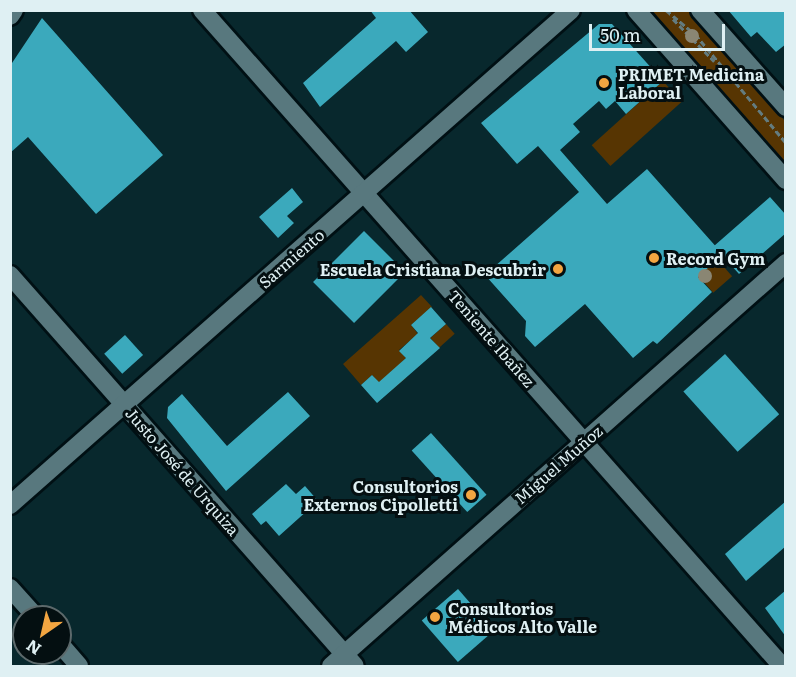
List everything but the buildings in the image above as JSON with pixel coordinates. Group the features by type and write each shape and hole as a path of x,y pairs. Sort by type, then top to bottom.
{"street":[{"path":"10,16 14,10"},
{"name":"Teniente Ibañez","path":"202,10 782,666"},
{"name":"Sarmiento","path":"10,505 571,10"},
{"path":"636,10 786,180"},
{"path":"700,10 786,107"},
{"name":"Miguel Muñoz","path":"343,662 583,441 786,262"},
{"name":"Justo José de Urquiza","path":"10,275 343,662"},
{"path":"10,588 25,605"}],"path":[{"path":"667,12 720,67"},
{"path":"667,12 691,31 786,143"}],"shaded area":[{"path":"649,11 689,11 785,121 785,167"},
{"path":"663,81 682,102 610,166 592,145"},
{"path":"717,259 732,276 713,293 698,275"},
{"path":"421,295 432,307 411,325 418,334 399,350 406,358 397,367 406,378 388,393 372,375 361,385 343,364"},
{"path":"446,324 455,334 439,348 430,338"}],"place":[{"name":"PRIMET Medicina Laboral","path":"604,83"},
{"name":"Record Gym","path":"654,258"},
{"name":"Escuela Cristiana Descubrir","path":"558,269"},
{"name":"Consultorios Externos Cipolletti","path":"471,495"},
{"name":"Consultorios Médicos Alto Valle","path":"435,617"}]}
